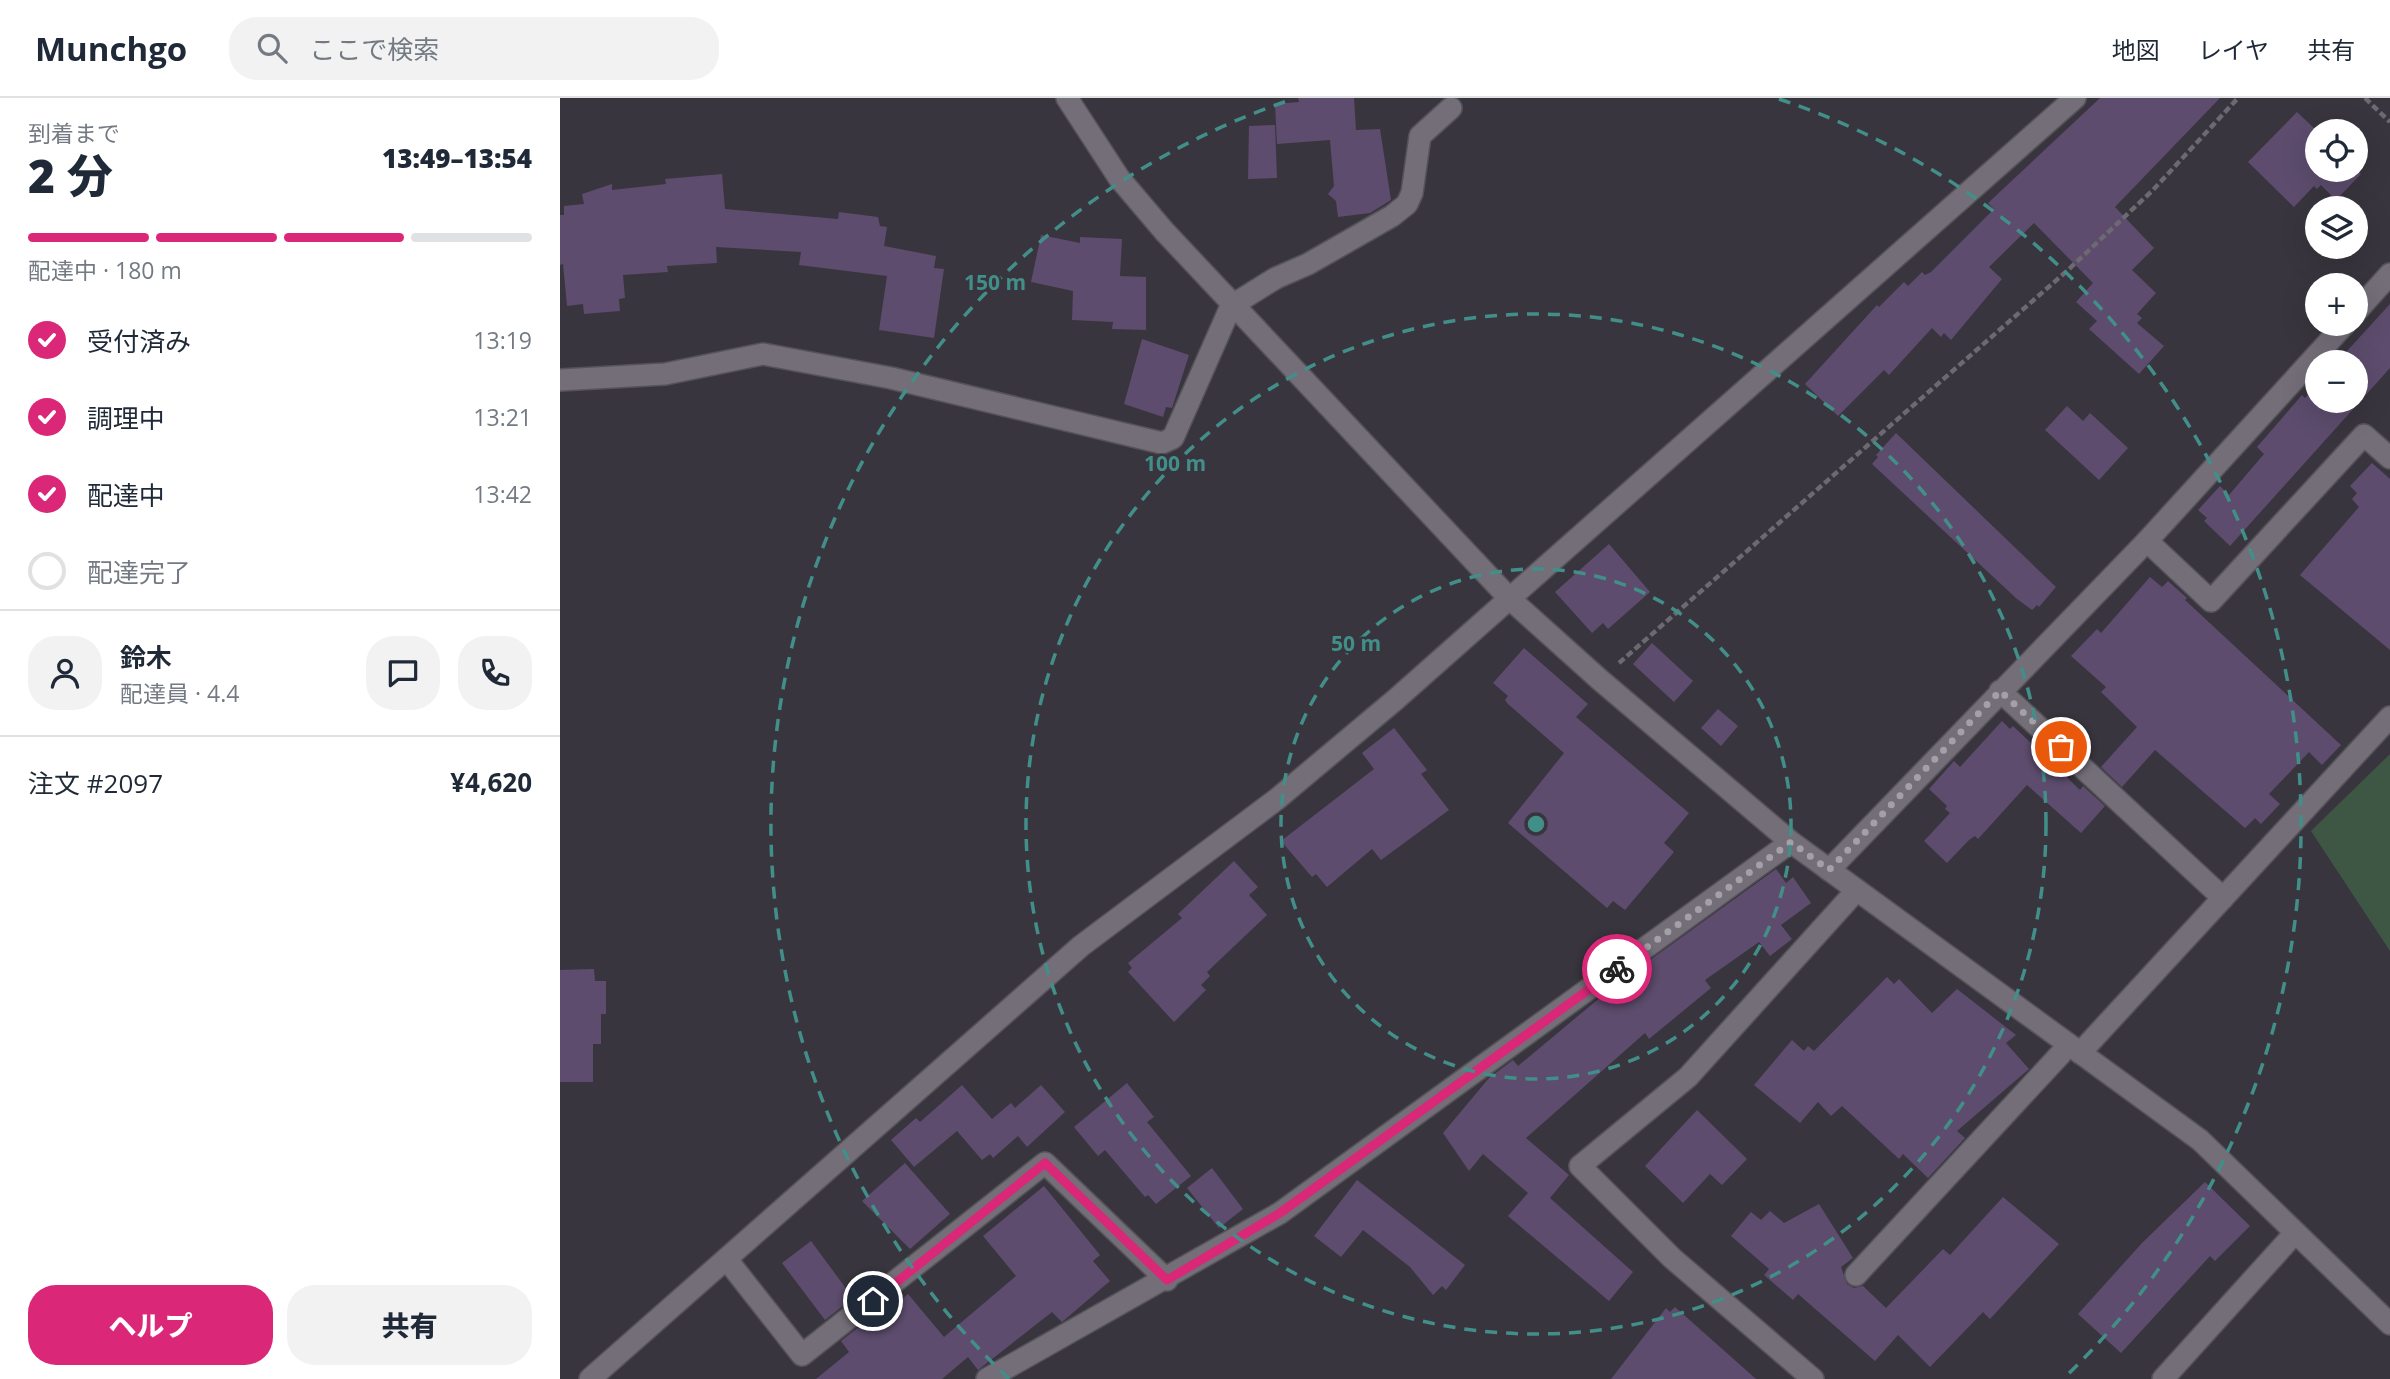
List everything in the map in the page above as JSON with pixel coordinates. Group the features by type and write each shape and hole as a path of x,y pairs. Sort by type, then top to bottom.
{"street":[{"path":"1067,98 1119,178 1231,306 1510,599 1599,679 1791,842 2200,1140 2390,1324"},
{"path":"590,1379 728,1261 1081,946 1277,799 1510,599 2075,98"},
{"path":"560,380 665,374 763,354 891,378 1162,443 1172,438 1231,306 1276,278 1308,264 1392,216 1407,204 1412,193 1420,136 1451,108"},
{"path":"2368,299 2390,274"},
{"path":"1829,870 2147,541 2334,336"},
{"path":"2147,541 2211,601 2364,435 2390,458"},
{"path":"2000,691 2223,898"},
{"path":"1856,1275 2223,898 2390,717"},
{"path":"986,1379 1167,1280 1280,1213 1791,842"},
{"path":"1813,1379 1672,1258 1580,1166 1688,1077 1856,891"},
{"path":"728,1261 802,1355 1045,1163 1167,1280"},
{"path":"2163,1379 2295,1233"}],"path":[{"path":"1599,679 2068,270 2153,190 2238,98"},
{"path":"2365,98 2390,122"}],"green space":[{"path":"2390,754 2390,951 2311,831"}],"building":[{"path":"1298,98 1354,98 1356,130 1380,129 1391,200 1370,213 1338,217 1336,201 1328,194 1334,186 1330,140 1277,144 1275,104 1299,102"},
{"path":"2100,98 2220,98 2115,207 2154,248 2132,270 2156,293 2137,314 2142,318 2137,323 2164,346 2139,374 2089,329 2097,321 2076,302 2093,283 2034,223 1989,267 2002,279 1951,340 1944,333 1941,337 1932,328 1889,375 1884,370 1838,416 1805,384 1877,305 1879,307 1904,282 1908,286 1922,272 1925,275 1931,272 1994,209 1988,203"},
{"path":"2297,112 2305,120 2305,182 2353,182 2340,196 2332,196 2321,185 2317,189 2314,186 2294,207 2248,162"},
{"path":"1275,125 1277,178 1248,179 1249,126"},
{"path":"722,174 725,209 838,219 839,212 878,217 880,226 887,227 884,246 936,256 934,268 944,269 934,338 879,330 887,276 799,265 801,252 716,247 717,263 667,266 668,272 623,275 625,298 619,299 620,311 584,314 583,304 567,306 563,264 560,265 560,215 564,215 564,206 584,204 582,194 612,184 612,190 666,184 665,179"},
{"path":"1041,235 1080,243 1080,237 1122,239 1120,276 1146,277 1146,330 1112,329 1113,322 1072,320 1073,291 1031,282"},
{"path":"2390,304 2390,368 2368,392 2368,350 2348,350 2361,336 2368,336 2368,328"},
{"path":"1142,339 1189,355 1172,408 1166,407 1163,417 1124,404"},
{"path":"2302,395 2305,398 2305,413 2350,413 2230,546 2204,521 2207,518 2198,510 2220,486 2229,495 2264,454 2257,447"},
{"path":"2067,406 2083,421 2090,413 2128,448 2099,480 2045,430"},
{"path":"1896,433 2056,587 2039,607 2037,605 2032,610 2017,599 1872,464 1878,457 1876,455"},
{"path":"2372,463 2390,479 2390,650 2300,575 2359,507 2352,499 2357,493 2350,486"},
{"path":"1609,544 1650,592 1608,629 1603,623 1592,633 1555,592"},
{"path":"2150,577 2162,587 2168,581 2341,745 2322,765 2309,752 2269,794 2280,804 2261,824 2255,818 2245,828 2155,750 2122,787 2101,767 2137,727 2101,692 2106,687 2071,656 2097,629 2101,633"},
{"path":"1652,643 1693,681 1674,702 1633,664"},
{"path":"1524,648 1588,704 1576,717 1689,813 1664,843 1674,852 1625,910 1613,901 1607,908 1508,823 1564,753 1508,704 1505,700 1508,696 1493,683"},
{"path":"1718,709 1738,726 1721,746 1701,728"},
{"path":"2002,721 2010,729 2013,726 2080,790 2083,786 2105,806 2081,833 2027,785 1978,839 1975,836 1969,840 1947,863 1924,841 1950,813 1945,809 1947,806 1929,789 1954,761 1960,767"},
{"path":"1394,728 1427,770 1421,774 1449,810 1381,860 1372,849 1327,887 1316,874 1312,877 1281,841 1374,769 1362,753"},
{"path":"1234,861 1258,887 1249,895 1267,915 1207,972 1210,976 1201,985 1206,990 1174,1022 1128,972 1132,968 1128,963 1182,918 1178,914"},
{"path":"1776,869 1786,883 1793,877 1811,903 1781,925 1792,939 1770,956 1759,942 1705,980 1711,988 1649,1039 1645,1033 1526,1138 1569,1175 1550,1198 1633,1272 1609,1301 1508,1216 1528,1193 1483,1154 1469,1171 1443,1133 1489,1078 1513,1060 1518,1066 1614,986"},
{"path":"594,969 595,981 606,981 606,1014 601,1014 601,1044 593,1044 593,1082 560,1082 560,970"},
{"path":"1887,977 1894,984 1899,979 1932,1013 1957,989 2016,1035 2006,1043 2029,1069 1957,1131 1965,1138 1928,1178 1903,1154 1899,1159 1842,1106 1831,1116 1818,1102 1800,1123 1754,1085 1792,1040 1804,1051 1808,1046 1814,1051"},
{"path":"1127,1083 1154,1117 1147,1122 1191,1176 1156,1204 1148,1195 1145,1197 1105,1150 1098,1156 1074,1127"},
{"path":"962,1085 992,1119 1011,1103 1015,1108 1041,1085 1065,1112 1027,1147 1018,1136 993,1158 990,1154 982,1160 957,1131 914,1167 891,1140 916,1118 920,1122"},
{"path":"1697,1110 1747,1159 1722,1185 1710,1174 1683,1203 1645,1166"},
{"path":"905,1163 950,1214 910,1249 862,1201"},
{"path":"1212,1168 1243,1209 1219,1228 1187,1188"},
{"path":"1357,1180 1465,1265 1446,1290 1442,1286 1433,1295 1410,1267 1363,1230 1341,1257 1314,1236"},
{"path":"2205,1182 2250,1226 2215,1261 2210,1256 2121,1353 2078,1314 2142,1243"},
{"path":"1044,1186 1100,1255 1093,1261 1110,1281 1062,1322 1052,1312 978,1370 968,1357 942,1379 816,1379 849,1352 841,1341 869,1319 873,1324 908,1294 944,1337 1016,1276 983,1236"},
{"path":"2003,1197 2059,1244 1990,1319 1983,1312 1930,1367 1898,1335 1875,1361 1798,1294 1793,1300 1764,1275 1769,1269 1731,1236 1751,1212 1761,1220 1770,1211 1784,1223 1819,1204 1853,1258 1841,1267 1847,1284 1854,1288 1863,1286 1886,1308 1943,1249 1950,1255"},
{"path":"811,1241 853,1298 825,1320 782,1263"},
{"path":"1675,1307 1756,1379 1611,1379 1666,1308 1670,1312"}],"way so far":[{"path":"1617,969 1791,842 1829,870 2000,691 2061,747"}],"route":[{"path":"873,1301 1045,1163 1167,1280 1280,1213 1617,969"}]}
